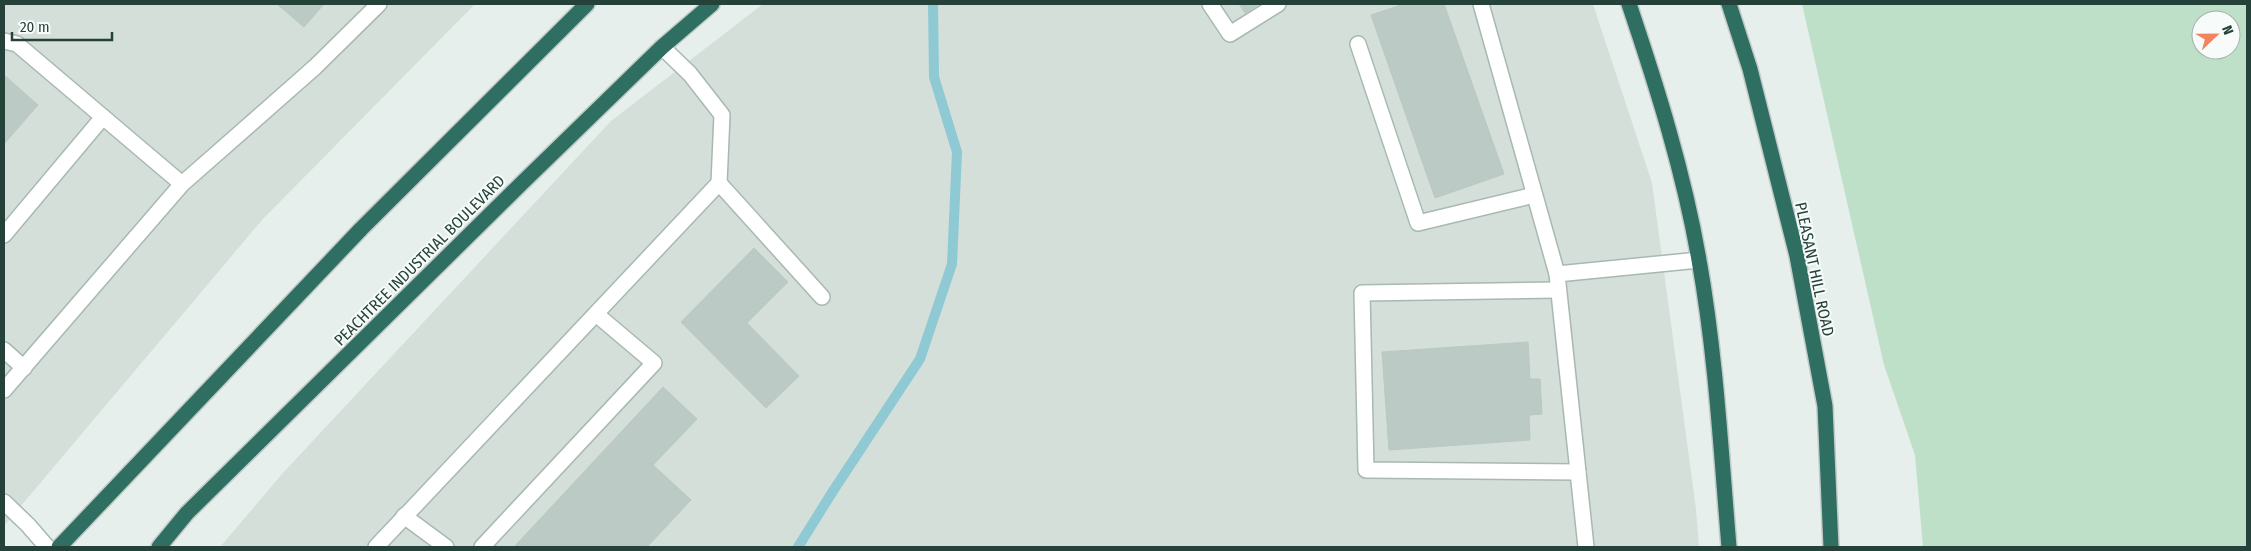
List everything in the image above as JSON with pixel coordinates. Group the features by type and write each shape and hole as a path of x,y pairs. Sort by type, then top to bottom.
{"highway":[{"path":"59,547 361,229 587,4"},
{"name":"PEACHTREE INDUSTRIAL BOULEVARD","path":"158,547 187,512 662,47 712,4"},
{"path":"1628,4 1655,80 1676,154 1699,260 1715,379 1729,547"},
{"name":"PLEASANT HILL ROAD","path":"1730,4 1750,69 1797,256 1826,406 1831,547"}],"street":[{"path":"4,390 182,184 315,67 379,4"},
{"path":"1210,4 1230,34 1278,4"},
{"path":"1481,4 1557,274 1586,547"},
{"path":"4,41 17,44 182,184"},
{"path":"1358,44 1418,223 1534,195"},
{"path":"376,547 719,183 722,115 690,74 662,47"},
{"path":"4,235 103,117"},
{"path":"719,183 822,297"},
{"path":"1557,274 1699,260"},
{"path":"1558,290 1362,293 1366,470 1578,472"},
{"path":"482,547 654,363 596,314"},
{"path":"4,350 24,368"},
{"path":"4,502 47,547"},
{"path":"404,516 446,547"}],"shaded area":[{"path":"4,4 475,4 262,220 4,526"},
{"path":"763,4 1593,4 1652,183 1696,509 1699,547 220,547 282,474 611,121"}],"green space":[{"path":"1802,4 2247,4 2247,547 1923,547 1915,455 1884,365"}],"building":[{"path":"277,4 324,4 304,27"},
{"path":"1239,4 1259,4 1245,13"},
{"path":"1404,4 1444,4 1504,174 1435,198 1371,15"},
{"path":"4,75 38,105 4,144"},
{"path":"754,248 788,282 747,323 799,376 766,408 681,322"},
{"path":"1528,342 1530,379 1540,379 1542,414 1529,415 1530,440 1389,450 1382,352"},
{"path":"663,387 697,419 653,465 691,500 647,547 514,547"}],"waterway":[{"path":"798,547 920,359 952,264 957,152 934,77 933,4"}]}
